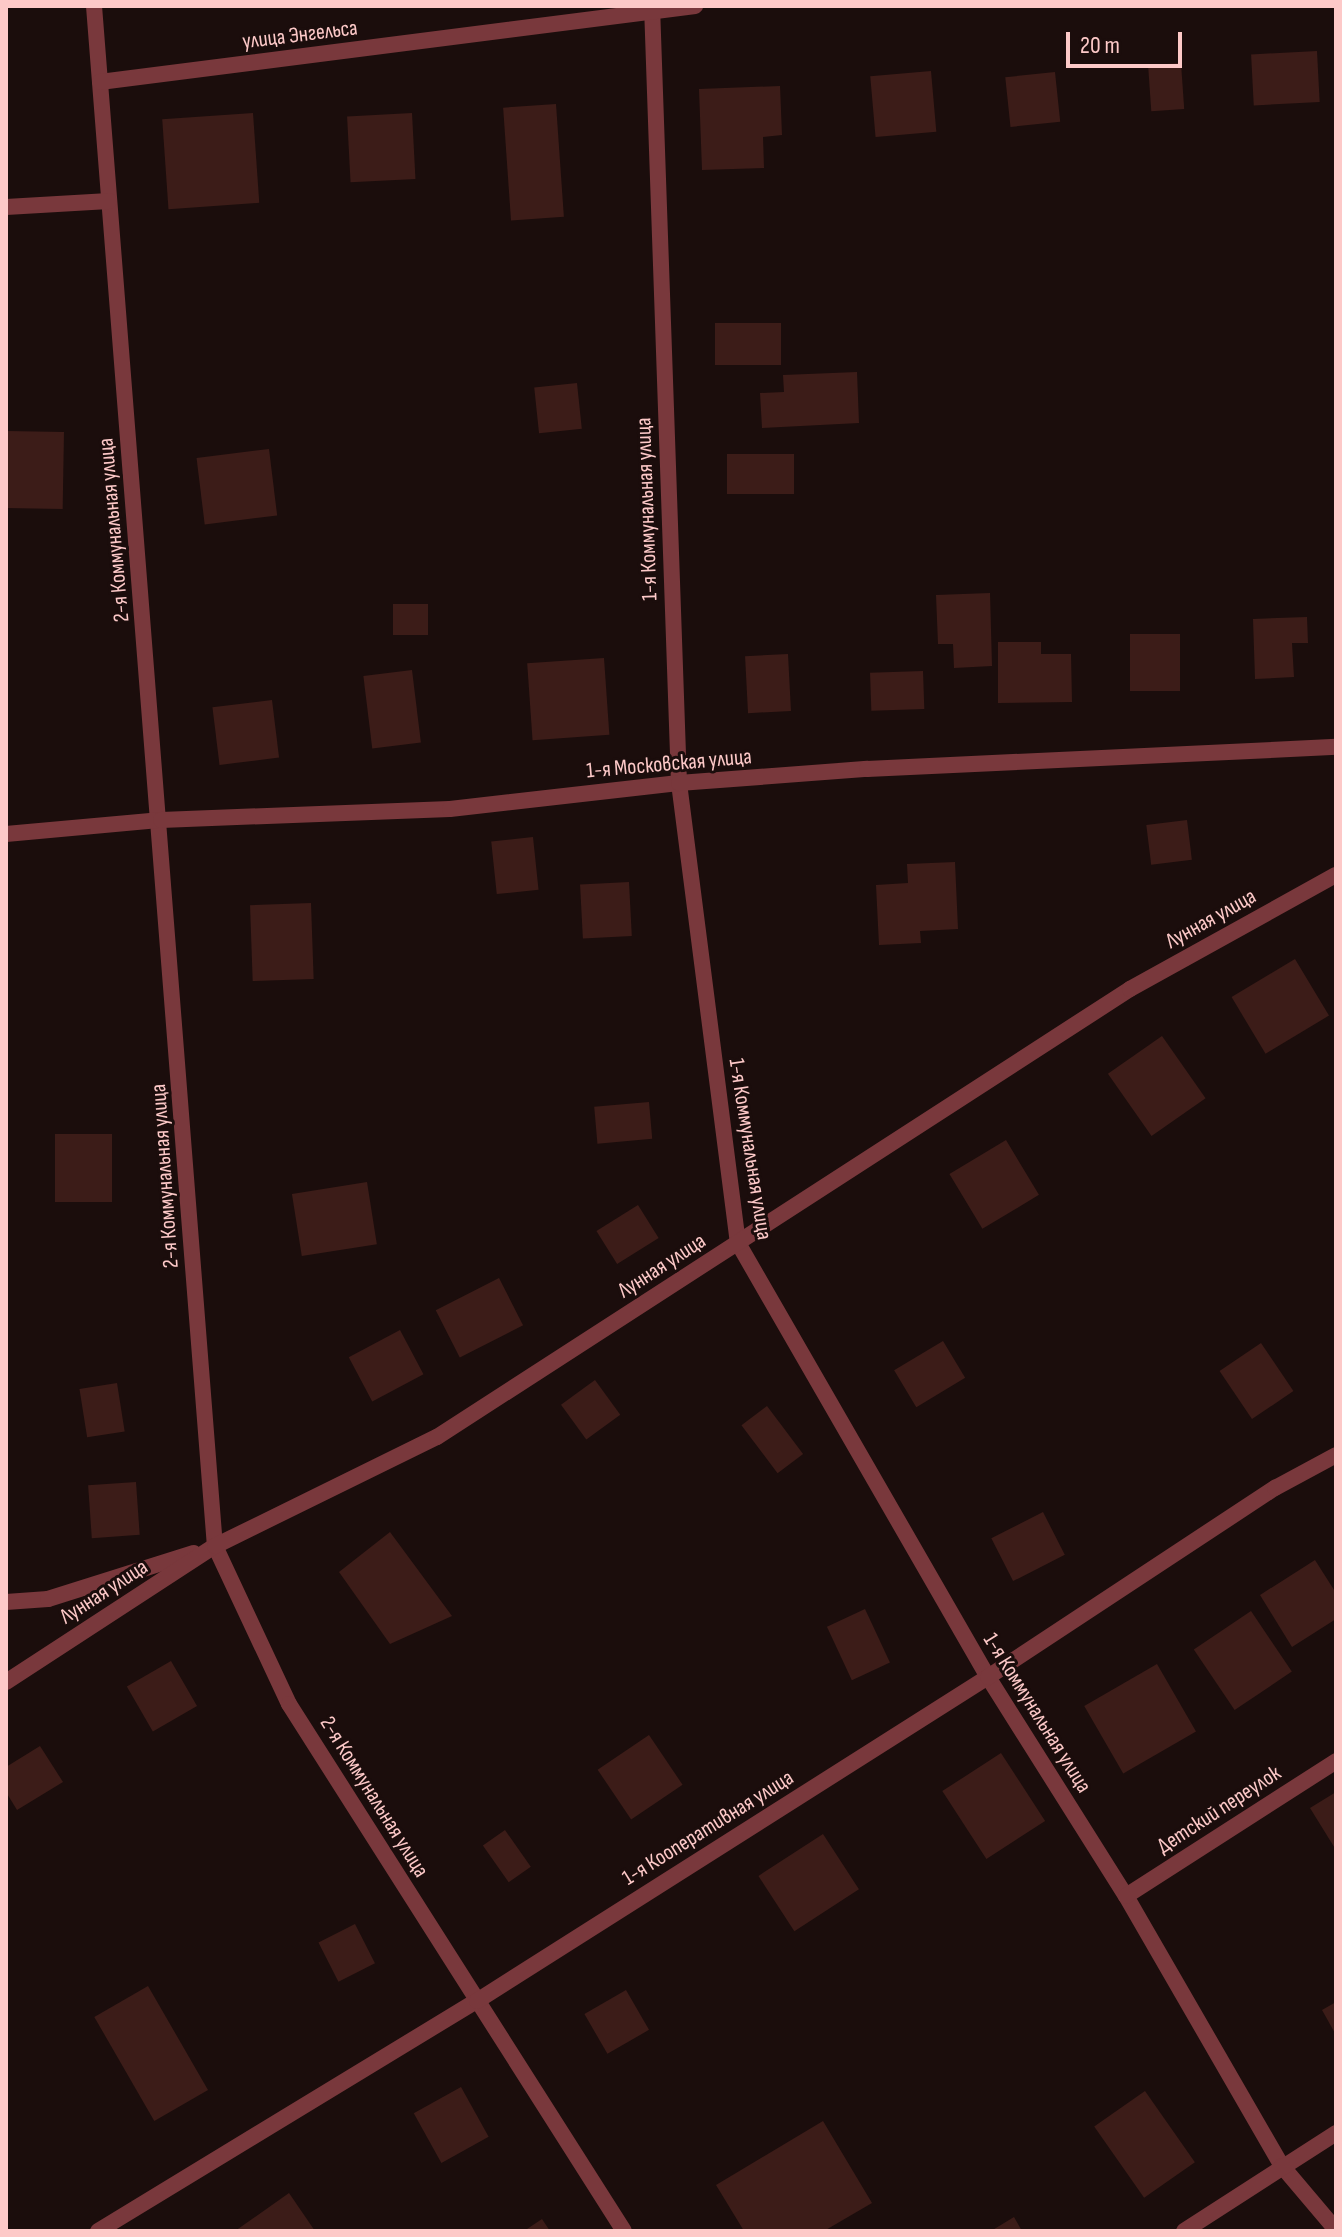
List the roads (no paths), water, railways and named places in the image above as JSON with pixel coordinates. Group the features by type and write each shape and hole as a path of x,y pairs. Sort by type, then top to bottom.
{"street":[{"name":"2-я Коммунальная улица","path":"94,6 161,820 215,1546 289,1704 624,2231"},
{"name":"улица Энгельса","path":"100,82 695,6"},
{"name":"1-я Коммунальная улица","path":"652,10 679,783 738,1243 988,1677 1126,1896 1282,2166 1336,2230"},
{"path":"6,207 109,201"},
{"name":"1-я Московская улица","path":"6,834 161,820 450,809 679,783 1336,747"},
{"name":"Лунная улица","path":"6,1682 215,1546 437,1437 1130,989 1336,875"},
{"name":"1-я Кооперативная улица","path":"98,2231 477,2001 988,1677 1275,1488 1336,1455"},
{"path":"6,1602 48,1599 215,1546"},
{"name":"Детский переулок","path":"1126,1896 1336,1761"},
{"path":"1184,2231 1336,2133"}]}
